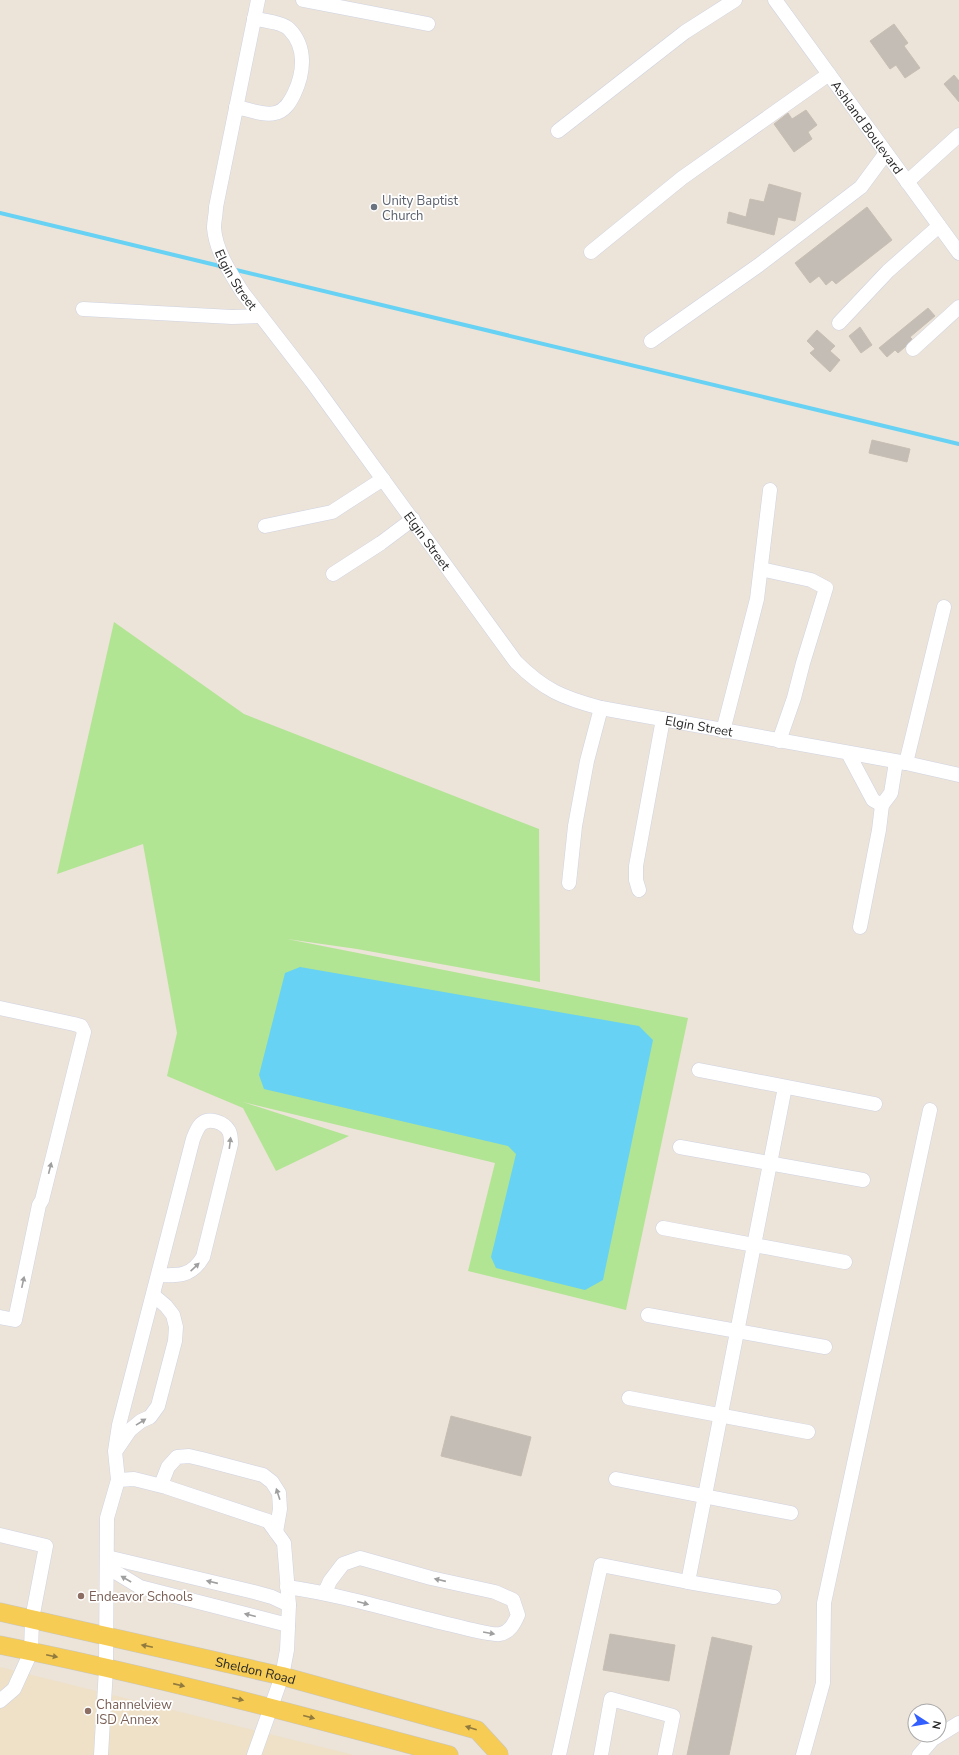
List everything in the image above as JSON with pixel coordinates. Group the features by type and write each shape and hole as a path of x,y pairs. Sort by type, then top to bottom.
{"main road":[{"name":"Sheldon Road","path":"0,1612 282,1676 477,1730 499,1755"},
{"path":"0,1646 106,1668 271,1707 449,1755"}],"street":[{"name":"Elgin Street","path":"258,0 216,207 214,229 219,250 233,278 413,519 516,662 532,678 550,690 570,700 601,708 901,762 959,775"},
{"path":"303,0 428,24"},
{"path":"558,131 685,32 735,0"},
{"name":"Ashland Boulevard","path":"775,0 959,254"},
{"path":"236,107 270,114 281,111 290,103 301,77 303,63 301,52 295,37 288,27 254,18"},
{"path":"591,252 682,178 829,74"},
{"path":"907,182 959,135"},
{"path":"651,342 759,265 861,187 886,153"},
{"path":"839,322 888,271 939,226"},
{"path":"913,349 959,307"},
{"path":"83,309 232,317 261,316"},
{"path":"265,526 332,512 383,479"},
{"path":"723,731 757,599 770,490"},
{"path":"333,574 381,544 413,519"},
{"path":"761,569 811,580 826,588 802,662 794,698 779,741"},
{"path":"860,927 879,830 882,805 891,793 901,762 944,607"},
{"path":"569,883 575,826 587,761 601,708"},
{"path":"640,890 636,880 636,866 663,719"},
{"path":"848,753 873,800 882,805"},
{"path":"0,1008 82,1026 84,1032 42,1200 39,1205 4,1320"},
{"path":"699,1070 875,1104"},
{"path":"688,1582 785,1087"},
{"path":"804,1755 823,1683 824,1604 930,1110"},
{"path":"101,1755 107,1637 107,1518 118,1480 115,1451 119,1425 193,1139 201,1124 208,1120 215,1121 224,1125 228,1129 231,1136 203,1257 197,1267 188,1273 175,1276 158,1275"},
{"path":"680,1147 863,1180"},
{"path":"663,1228 845,1262"},
{"path":"115,1451 130,1430 141,1421 150,1417 158,1406 175,1341 176,1327 173,1315 166,1306 153,1295"},
{"path":"648,1315 824,1347"},
{"path":"629,1398 808,1432"},
{"path":"160,1485 168,1467 177,1457 189,1456 202,1458 263,1475 272,1482 279,1493 280,1509 276,1532"},
{"path":"118,1480 134,1478 160,1485 268,1521 284,1543 289,1606 287,1650 282,1676 254,1755"},
{"path":"616,1479 790,1513"},
{"path":"0,1535 46,1546 32,1619 31,1652 14,1689 0,1701"},
{"path":"287,1586 325,1592 394,1611 471,1630 499,1635 511,1628 518,1615 513,1600 495,1592 431,1578 360,1558 343,1564 330,1581 325,1592"},
{"path":"107,1562 254,1592 272,1597 289,1606"},
{"path":"107,1562 140,1587 288,1625"},
{"path":"559,1755 601,1565 774,1597"},
{"path":"601,1755 611,1699 673,1716 665,1755"},
{"path":"919,1755 933,1739 959,1723"}],"shaded area":[{"name":"Channelview ISD Annex","path":"0,1667 354,1755 0,1755"}],"green space":[{"path":"114,622 244,714 539,829 540,982 357,949 287,939 688,1018 626,1310 468,1271 495,1163 243,1102 349,1136 276,1171 243,1108 167,1076 177,1033 143,844 57,874"}],"water":[{"path":"300,967 639,1026 653,1040 603,1280 585,1290 496,1268 491,1257 516,1154 508,1146 264,1089 259,1075 285,973"}],"building":[{"path":"894,24 908,43 904,46 920,68 905,78 896,65 890,69 870,41"},
{"path":"954,75 959,81 959,102 944,84"},
{"path":"806,110 817,125 808,132 812,139 794,152 774,124 788,113 792,119"},
{"path":"769,184 801,193 795,221 778,217 774,235 727,223 729,212 746,217 750,199 764,202"},
{"path":"867,207 892,240 836,284 832,280 826,285 819,276 810,283 795,263"},
{"path":"928,308 935,316 910,337 912,339 898,353 895,350 887,357 879,348"},
{"path":"860,327 872,345 861,353 849,336"},
{"path":"817,330 835,346 830,351 840,360 830,372 810,353 815,349 807,341"},
{"path":"872,440 910,449 907,462 869,453"},
{"path":"451,1416 531,1437 521,1476 441,1456"},
{"path":"610,1634 675,1645 669,1681 603,1670"},
{"path":"712,1637 752,1646 729,1755 687,1755"}],"waterway":[{"path":"0,213 224,267"},
{"path":"232,269 959,444"}],"place":[{"name":"Unity Baptist Church","path":"374,207"},
{"name":"Endeavor Schools","path":"81,1596"},
{"name":"Channelview ISD Annex","path":"88,1711"}]}
